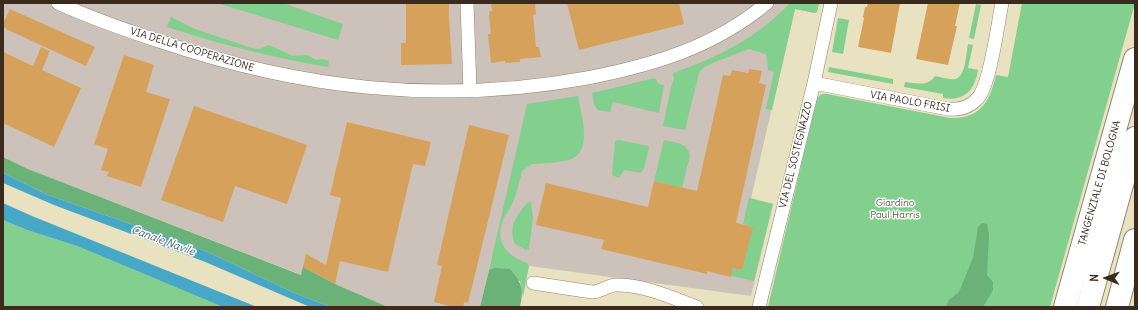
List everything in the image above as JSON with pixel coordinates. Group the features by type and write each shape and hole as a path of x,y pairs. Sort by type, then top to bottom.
{"highway":[{"name":"TANGENZIALE DI BOLOGNA","path":"1065,307 1135,59"},
{"path":"1088,307 1135,138"},
{"path":"1117,307 1135,240"}],"street":[{"name":"VIA DELLA COOPERAZIONE","path":"58,3 111,25 180,48 261,71 310,80 373,88 430,92 527,87 576,80 649,64 687,51 719,36 744,21 767,3"},
{"path":"467,3 470,91"},
{"name":"VIA DEL SOSTEGNAZZO","path":"759,307 814,83 831,3"},
{"name":"VIA PAOLO FRISI","path":"814,83 948,110 964,108 979,97 987,80 1002,3"},
{"path":"533,283 592,292 598,292 615,285 642,288 697,307"}],"shaded area":[{"path":"3,3 819,3 817,12 815,13 795,9 751,198 773,204 751,296 529,266 492,257 480,307 388,307 303,268 302,275 28,169 3,157"}],"green space":[{"path":"217,3 283,3 343,24 338,40"},
{"path":"790,3 819,3 817,12 815,13 795,9 772,110 766,109 774,72 768,70 766,54 749,49 715,62 703,68 699,73 685,130 663,126 674,79 673,73 705,61 736,45 764,26"},
{"name":"Giardino Paul Harris","path":"1022,3 1135,3 1050,307 768,307 816,102 819,97 823,94 827,94 950,118 961,118 977,112 991,93 996,75 1008,77"},
{"path":"976,4 981,5 974,39 969,38"},
{"path":"171,17 195,29 252,48 259,49 269,45 293,56 307,55 316,60 323,59 329,61 328,67 247,50 167,27"},
{"path":"838,18 849,20 843,54 832,52"},
{"path":"968,44 973,45 968,68 978,70 971,89 963,96 950,99 943,98 943,94 904,87 905,82 925,83 929,82 935,76 950,79 959,77 966,59"},
{"path":"829,67 893,79 893,84 828,72"},
{"path":"655,78 659,84 664,85 659,113 613,102 610,112 598,110 594,104 592,93"},
{"path":"578,96 583,122 584,141 577,156 569,160 532,164 522,171 515,196 503,220 500,235 504,248 514,257 527,263 529,266 523,297 520,281 489,270 527,104"},
{"path":"619,140 648,146 649,148 644,168 641,173 624,170 619,178 612,175 615,141"},
{"path":"664,140 680,144 689,151 690,156 682,188 654,181"},
{"path":"3,157 28,169 301,275 303,267 335,284 388,307 331,307 292,292 212,254 48,195 3,173"},
{"path":"749,198 773,204 754,281 731,276 733,268 742,270 752,227 743,224"},
{"path":"531,202 533,217 529,249 526,250 515,244 512,232 514,222 517,217 527,203"},
{"path":"3,220 27,230 77,246 223,307 3,307"},
{"path":"982,223 987,224 989,234 987,275 993,282 993,290 983,307 946,307 949,300 959,292 973,258 978,227"},
{"path":"495,268 510,269 517,278 522,291 520,307 480,307 489,270"}],"water":[{"name":"Canale Navile","path":"3,173 48,195 212,254 292,292 331,307 310,307 203,261 54,205 3,183"},
{"path":"3,203 257,307 223,307 77,246 27,230 3,220"}],"building":[{"path":"406,3 449,3 452,64 401,65 401,43 406,43"},
{"path":"491,3 535,3 536,14 533,15 536,47 539,47 541,57 520,59 520,62 505,63 505,61 491,63 488,34 491,34 489,16 490,11 492,11"},
{"path":"567,3 679,3 684,24 579,50"},
{"path":"868,3 900,3 891,53 858,47 865,7 867,7"},
{"path":"928,3 960,3 955,26 957,26 948,65 916,59"},
{"path":"10,9 95,47 86,66 3,27"},
{"path":"41,47 50,51 42,70 81,88 54,147 3,123 3,52 33,66"},
{"path":"124,55 154,65 146,92 170,99 141,187 107,176 109,172 101,170 108,149 94,144"},
{"path":"749,69 762,71 759,83 766,85 736,223 753,227 742,270 733,268 731,277 707,271 707,274 601,249 604,240 536,225 546,183 648,207 654,181 697,191 723,75 730,76 732,70 748,73"},
{"path":"194,106 307,145 287,204 235,186 223,222 161,200"},
{"path":"347,122 431,142 425,166 413,164 388,272 340,261 335,284 303,267 306,254 326,265 341,198 330,195"},
{"path":"469,125 509,135 468,303 464,302 463,307 453,307 434,302 442,266 437,265"}]}
